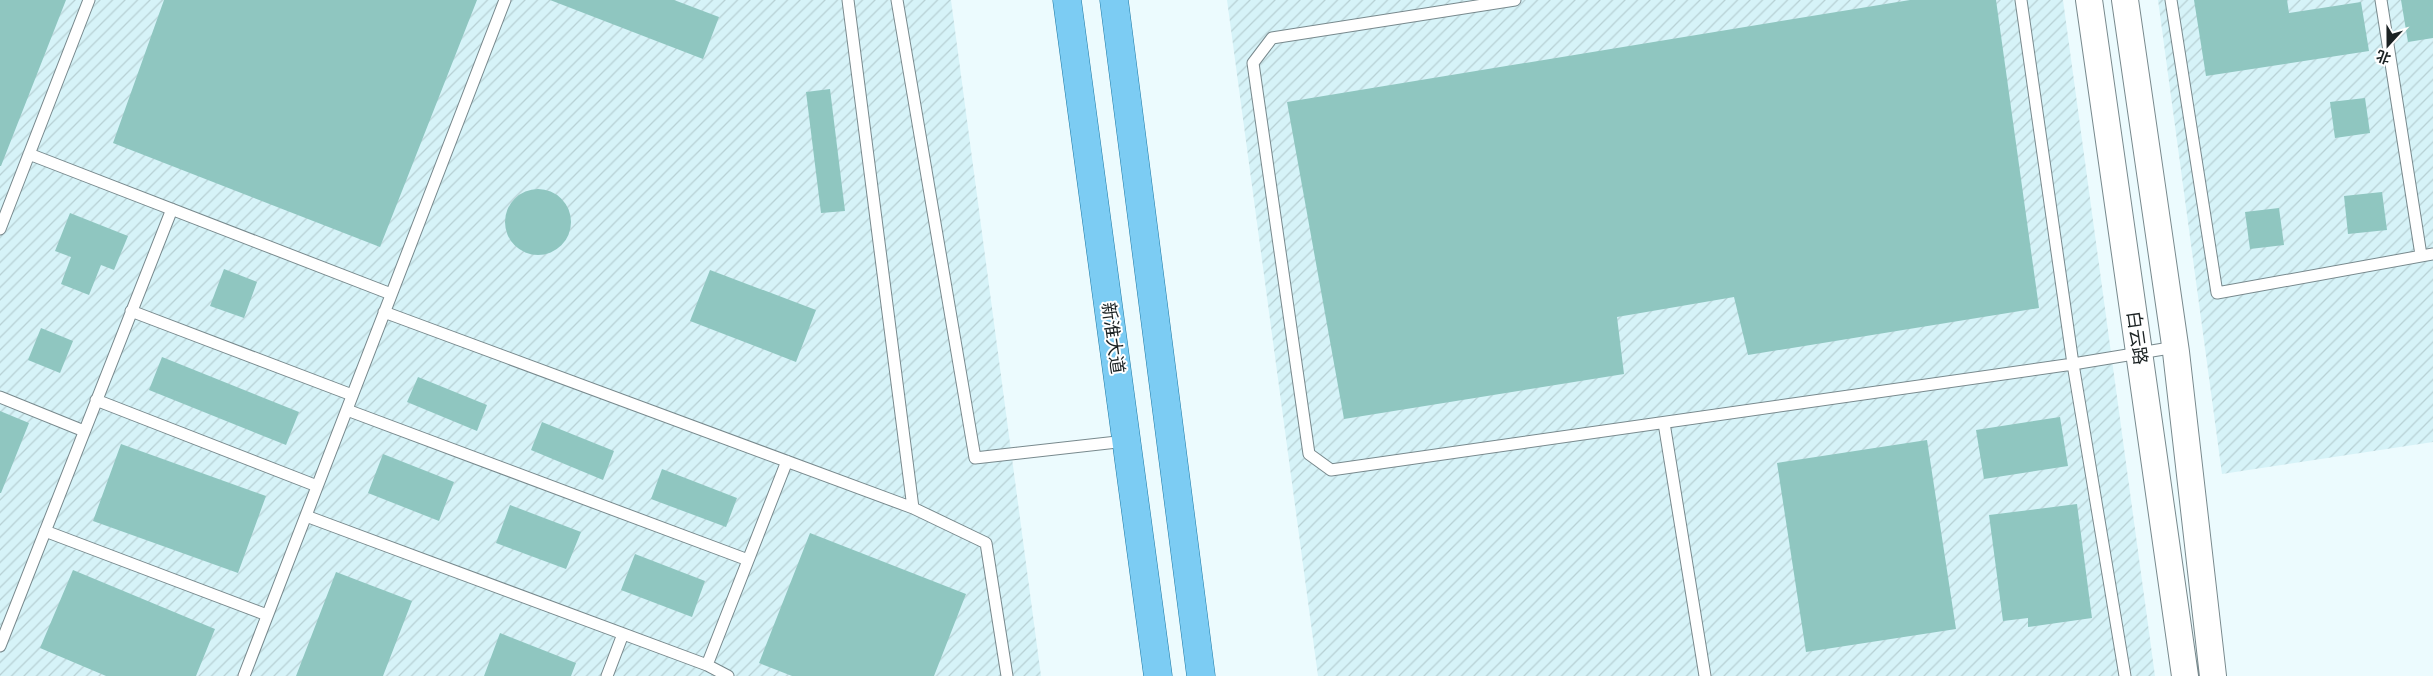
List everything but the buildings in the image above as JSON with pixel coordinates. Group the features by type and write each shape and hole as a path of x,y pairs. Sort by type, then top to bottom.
{"main road":[{"name":"新淮大道","path":"1067,0 1158,676"},
{"path":"1114,0 1201,676"}],"street":[{"name":"白云路","path":"2089,0 2185,676"},
{"name":"白云路","path":"2125,0 2176,348 2213,676"}],"lane":[{"path":"0,229 89,0"},
{"path":"244,676 505,0"},
{"path":"848,0 913,508"},
{"path":"897,0 975,458 1126,441"},
{"path":"1515,0 1272,38 1253,63 1309,454 1331,470 2176,348"},
{"path":"2020,0 2073,364 2125,676"},
{"path":"2171,0 2217,293 2433,254"},
{"path":"2381,0 2421,255"},
{"path":"29,154 391,294"},
{"path":"0,646 130,311 172,209"},
{"path":"130,311 352,395"},
{"path":"384,312 913,508 986,543 1007,676"},
{"path":"0,397 84,431"},
{"path":"96,400 317,486"},
{"path":"347,410 748,560"},
{"path":"1664,423 1706,676"},
{"path":"707,665 787,461"},
{"path":"306,516 707,665 728,676"},
{"path":"45,531 267,616"},
{"path":"607,676 623,634"}],"shaded area":[{"path":"0,0 951,0 1041,676 0,676"},
{"path":"1227,0 2063,0 2155,676 1318,676"},
{"path":"2158,0 2433,0 2433,442 2222,474"}]}
